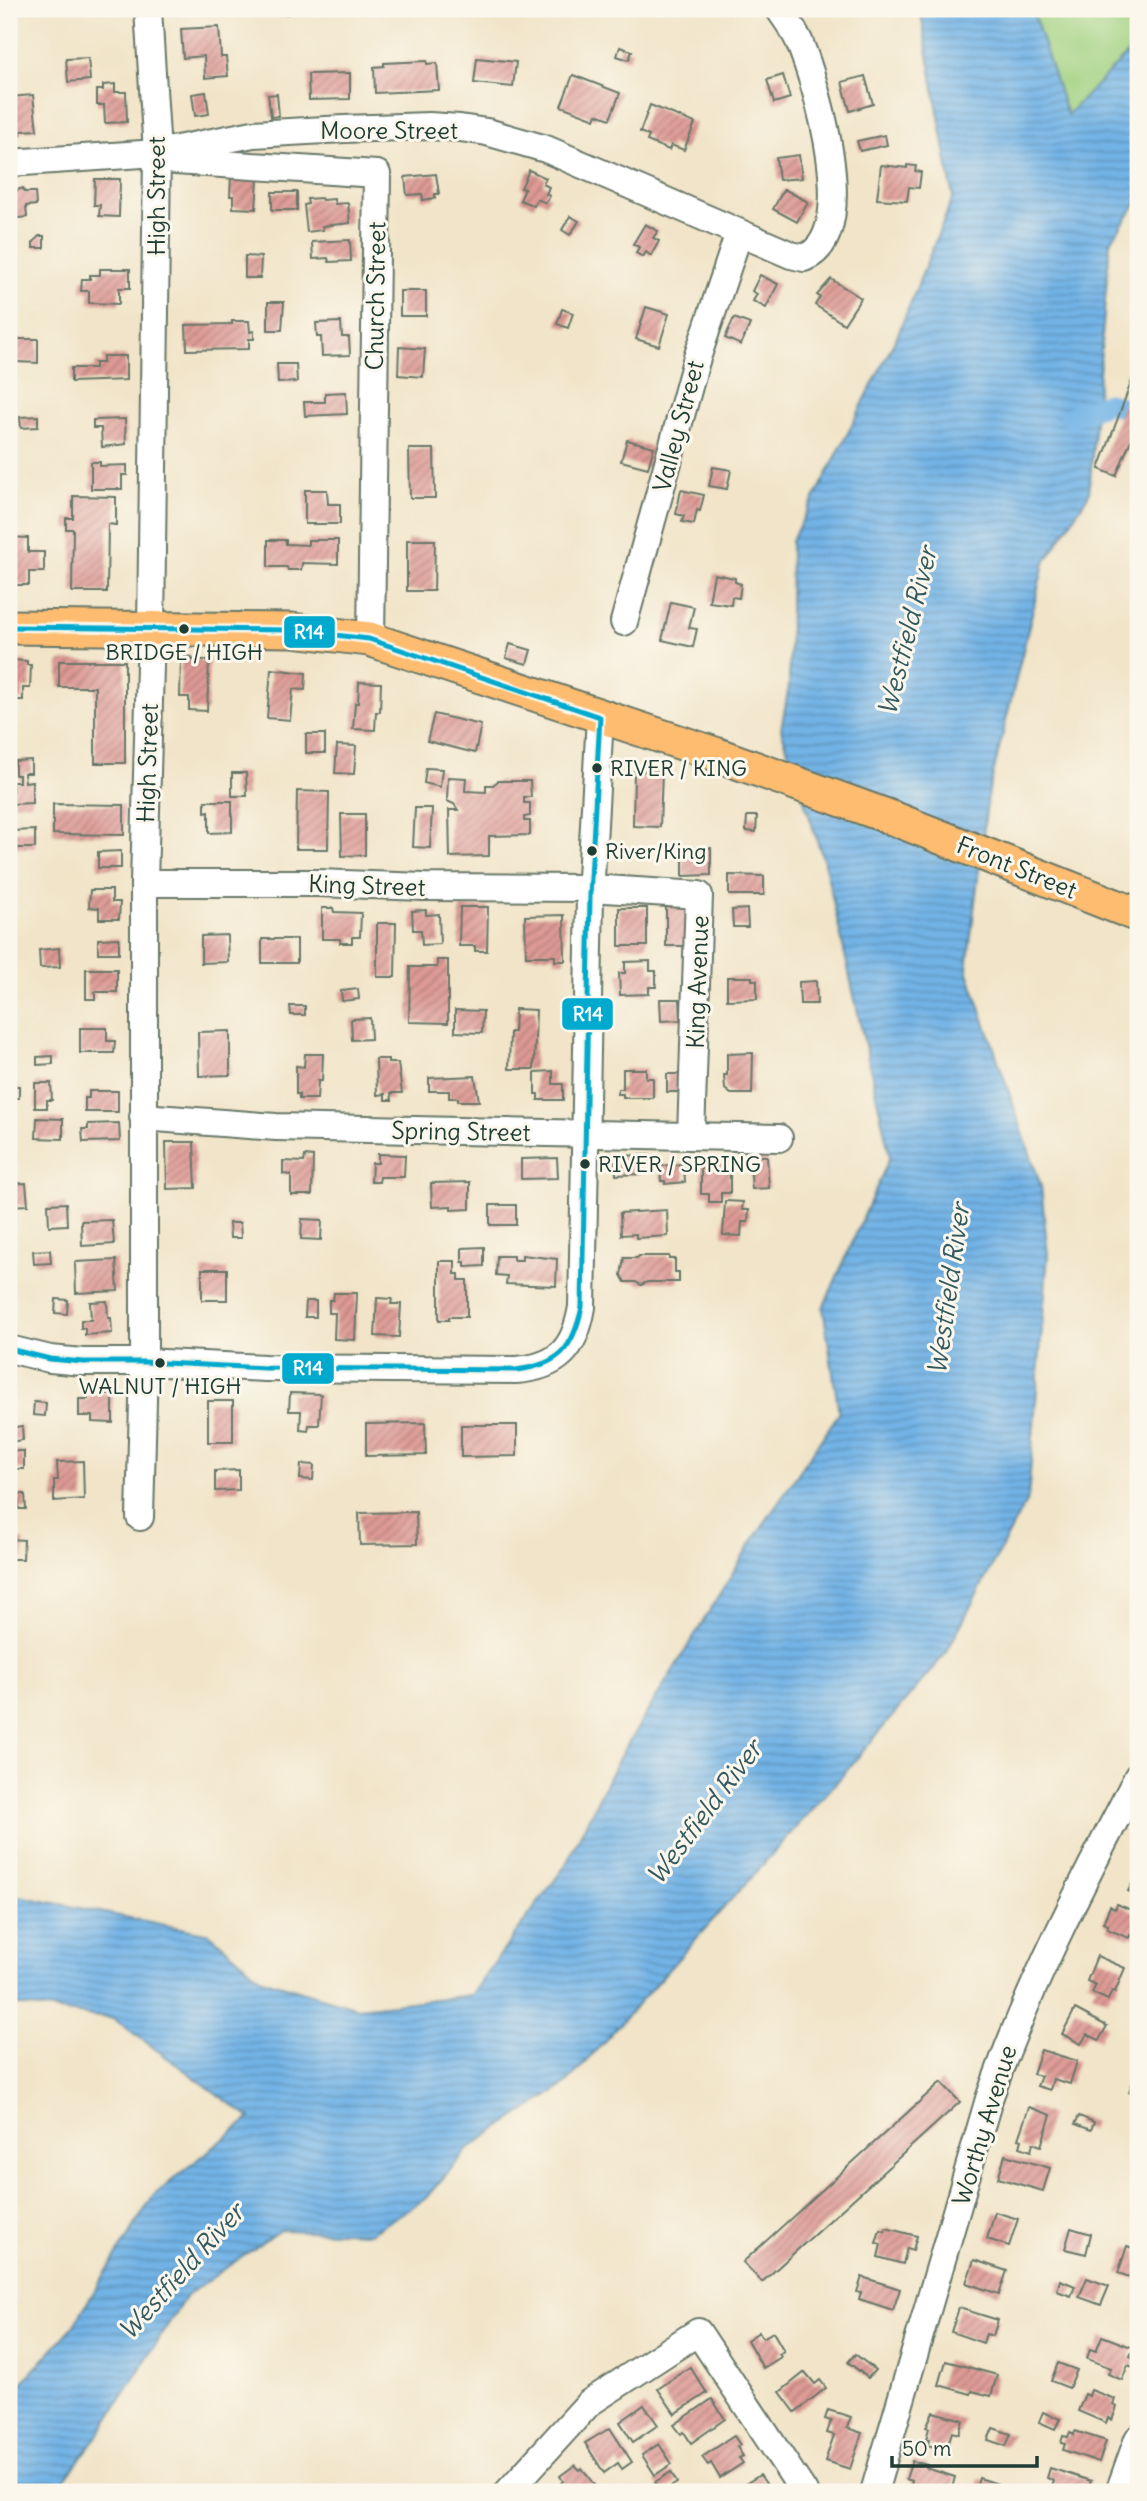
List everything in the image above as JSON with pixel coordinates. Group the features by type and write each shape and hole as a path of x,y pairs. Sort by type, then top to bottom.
{"main road":[{"name":"Front Street","path":"9,627 292,630 371,640 715,754 895,819 1138,915"}],"street":[{"name":"High Street","path":"140,1517 144,1362 144,883 151,629 157,153 148,9"},
{"name":"Moore Street","path":"9,163 157,153 253,134 429,126 460,128 507,137 546,149 798,257 811,255 823,240 832,214 834,199 827,138 798,39 779,9"},
{"name":"Church Street","path":"157,153 175,161 377,174 371,640"},
{"name":"Valley Street","path":"624,622 704,334 739,233"},
{"path":"9,1349 38,1357 83,1362 265,1368 516,1370 542,1367 561,1355 575,1331 582,1307 590,888 600,717"},
{"name":"King Street","path":"144,883 590,888"},
{"name":"King Avenue","path":"590,888 699,895 691,1136"},
{"name":"Spring Street","path":"143,1117 276,1127 779,1138"},
{"name":"Worthy Avenue","path":"874,2492 989,2099 1011,2038 1044,1964 1138,1776"},
{"path":"508,2492 589,2403 698,2332 804,2492"},
{"path":"1119,2492 1138,2440"}],"green space":[{"path":"1032,9 1138,9 1138,43 1067,116"}],"water":[{"name":"Westfield River","path":"920,9 1032,9 1067,115 1138,43 1138,202 1110,242 1089,494 1044,564 988,795 967,969 1041,1186 1048,1255 1028,1498 946,1653 842,1776 566,2084 469,2148 425,2199 370,2233 280,2230 186,2296 97,2437 55,2492 9,2492 9,2397 71,2329 153,2196 250,2118 114,2019 9,2004 9,1894 210,1934 262,1979 358,2008 471,1995 565,1866 616,1763 755,1537 839,1413 823,1308 890,1157 825,865 781,729 789,686 791,541 898,334 953,197"}],"building":[{"path":"262,9 288,9 288,14 262,15"},
{"path":"219,27 221,57 226,57 228,76 205,78 204,56 183,58 181,29"},
{"path":"620,47 632,51 629,60 617,56"},
{"path":"88,58 90,80 68,82 66,59"},
{"path":"477,58 516,62 513,87 474,83"},
{"path":"427,61 427,64 437,63 439,90 375,93 374,67 384,66 384,63"},
{"path":"350,73 350,99 309,100 308,74"},
{"path":"573,75 620,93 610,119 597,114 595,119 561,106"},
{"path":"783,75 790,98 774,103 767,80"},
{"path":"865,76 873,104 850,111 842,82"},
{"path":"115,84 115,92 126,92 127,122 105,123 104,105 97,105 97,90 103,90 103,85"},
{"path":"206,92 209,114 195,116 192,94"},
{"path":"277,94 279,116 271,117 268,95"},
{"path":"33,95 37,130 21,131 21,135 14,136 12,116 9,117 9,97"},
{"path":"650,105 695,123 684,150 671,145 669,150 647,141 649,136 640,132"},
{"path":"885,135 887,145 860,151 857,141"},
{"path":"799,155 802,178 779,180 776,158"},
{"path":"881,165 907,168 907,165 916,166 915,171 921,172 919,188 909,187 907,201 877,199"},
{"path":"529,170 546,178 543,184 549,187 546,194 550,196 546,203 537,199 534,206 520,200 525,189 521,188"},
{"path":"436,174 439,194 435,194 435,198 423,200 422,194 407,195 405,177"},
{"path":"231,177 258,179 256,209 233,208 233,196 230,196"},
{"path":"95,179 120,179 119,217 99,216 100,205 94,205"},
{"path":"23,188 24,192 35,192 36,205 26,206 27,217 9,219 9,193"},
{"path":"784,189 808,202 797,222 773,209"},
{"path":"272,192 297,192 297,210 272,210"},
{"path":"307,199 334,199 335,204 348,203 350,223 322,226 323,230 307,232 304,205 308,204"},
{"path":"570,216 579,221 570,235 562,230"},
{"path":"645,224 658,231 653,238 659,241 651,256 646,252 643,257 636,253 639,247 633,244"},
{"path":"39,236 44,236 44,248 33,248 33,243"},
{"path":"350,240 351,261 329,262 328,258 313,259 312,242"},
{"path":"245,256 261,257 260,278 245,278"},
{"path":"100,269 130,269 130,288 119,288 119,304 89,303 89,291 81,291 82,279 90,279 90,275 100,275"},
{"path":"760,275 778,284 766,308 753,301 757,294 752,291"},
{"path":"831,279 861,298 844,324 815,305 820,297 817,295"},
{"path":"400,291 426,291 426,316 400,316"},
{"path":"268,302 284,302 282,330 268,330"},
{"path":"646,307 669,314 659,346 636,339"},
{"path":"562,309 573,313 568,328 557,324"},
{"path":"734,318 750,324 741,345 725,338"},
{"path":"232,321 249,321 250,332 254,331 254,339 249,339 249,349 187,350 186,325 232,324"},
{"path":"341,322 342,337 349,337 350,355 322,356 321,337 317,337 316,323"},
{"path":"17,339 38,339 38,363 16,362"},
{"path":"399,347 425,349 423,377 398,375"},
{"path":"103,356 126,356 126,380 71,382 71,368 95,368 95,363 103,363"},
{"path":"277,364 296,364 297,382 278,383"},
{"path":"1138,364 1138,443 1131,440 1116,476 1099,469"},
{"path":"346,392 347,414 305,416 304,402 325,402 325,393"},
{"path":"38,416 38,427 21,428 20,417"},
{"path":"125,419 126,444 102,447 101,428 93,428 93,420"},
{"path":"627,440 654,447 648,468 621,461"},
{"path":"409,449 434,449 435,498 410,498"},
{"path":"91,462 100,462 100,466 127,465 127,475 122,475 122,489 91,489"},
{"path":"713,467 731,470 727,489 709,486"},
{"path":"305,490 327,490 328,504 340,504 340,524 305,524"},
{"path":"681,490 704,495 694,524 682,522 684,516 676,514"},
{"path":"73,496 116,497 116,525 108,524 107,592 72,592 73,529 66,529 66,518 73,518"},
{"path":"9,537 28,538 28,552 44,552 44,572 29,572 29,585 9,585"},
{"path":"268,540 286,540 286,544 308,545 308,540 338,540 338,564 302,563 301,570 268,567"},
{"path":"407,540 435,540 434,591 407,591"},
{"path":"714,574 735,578 735,582 741,584 739,598 732,597 731,605 709,602"},
{"path":"671,602 694,607 689,628 697,629 693,647 662,640"},
{"path":"510,644 531,650 527,664 506,658"},
{"path":"185,656 192,657 192,660 209,660 207,711 189,710 189,697 180,697 181,660 185,660"},
{"path":"9,660 27,661 27,665 31,665 30,688 23,688 23,700 9,700"},
{"path":"59,661 125,661 125,763 95,763 95,687 59,687"},
{"path":"271,669 306,673 305,690 293,689 290,720 267,718"},
{"path":"359,682 381,683 380,712 376,712 375,730 353,729"},
{"path":"434,714 481,725 475,753 427,741"},
{"path":"306,734 325,734 325,753 306,753"},
{"path":"337,745 356,746 354,774 335,773"},
{"path":"31,760 31,773 24,773 25,782 32,781 32,803 13,804 12,782 19,782 19,775 15,775 15,761"},
{"path":"426,768 442,769 440,787 424,783"},
{"path":"634,771 662,771 660,827 633,826"},
{"path":"232,773 246,773 247,796 232,796"},
{"path":"448,777 466,778 465,791 486,792 486,785 493,785 498,781 530,781 531,797 524,797 524,803 530,803 530,816 524,817 524,821 530,821 530,835 489,836 489,856 450,857 449,810 458,810 454,804 447,801"},
{"path":"297,791 329,792 328,849 296,849"},
{"path":"205,801 232,801 232,832 209,833 209,811 205,812"},
{"path":"53,804 124,805 124,835 53,834"},
{"path":"415,808 432,808 430,848 413,847"},
{"path":"341,814 365,814 365,855 342,856"},
{"path":"747,816 757,816 756,832 746,831"},
{"path":"35,830 35,848 12,848 12,831"},
{"path":"683,848 711,848 711,875 683,876"},
{"path":"121,851 121,868 98,868 98,852"},
{"path":"729,875 764,876 764,895 729,895"},
{"path":"90,890 112,890 112,902 120,902 119,919 99,919 99,908 89,907"},
{"path":"666,896 688,896 689,946 666,946"},
{"path":"460,907 488,907 487,951 475,951 475,946 459,946"},
{"path":"322,908 333,908 334,912 361,913 360,937 352,937 352,943 340,943 340,939 322,939"},
{"path":"619,908 647,908 647,946 619,946"},
{"path":"747,909 748,927 733,927 732,910"},
{"path":"426,910 426,915 439,914 440,944 422,945 421,930 413,930 412,911"},
{"path":"564,915 565,961 555,961 555,956 526,956 525,916"},
{"path":"377,923 396,923 395,977 377,977"},
{"path":"227,935 228,962 201,963 201,936"},
{"path":"119,938 119,953 98,953 98,939"},
{"path":"262,939 297,939 297,963 262,963"},
{"path":"59,948 60,967 40,968 39,950"},
{"path":"437,960 448,960 448,1023 409,1022 410,967 437,967"},
{"path":"650,961 650,971 656,971 656,987 649,987 649,994 620,995 619,973 625,973 625,962"},
{"path":"86,969 117,969 117,992 95,992 95,999 86,999"},
{"path":"727,977 752,977 752,980 757,980 757,999 727,1000"},
{"path":"816,981 817,1004 800,1004 799,982"},
{"path":"358,989 359,999 342,1001 341,991"},
{"path":"660,999 680,999 681,1020 661,1021"},
{"path":"290,1006 305,1006 305,1015 291,1015"},
{"path":"515,1009 536,1010 534,1069 509,1069 510,1032 514,1032"},
{"path":"455,1010 483,1011 482,1033 455,1032"},
{"path":"370,1018 371,1039 352,1040 351,1019"},
{"path":"80,1028 107,1028 107,1041 115,1041 114,1053 80,1053"},
{"path":"230,1031 230,1075 199,1076 198,1032"},
{"path":"753,1053 752,1094 731,1094 725,1089 727,1054"},
{"path":"305,1054 323,1054 322,1081 318,1081 317,1099 299,1099 299,1094 296,1094 296,1066 304,1067"},
{"path":"53,1056 53,1064 37,1065 37,1057"},
{"path":"376,1059 388,1059 388,1063 398,1063 402,1093 391,1093 392,1100 385,1100 385,1094 377,1095"},
{"path":"623,1069 646,1069 646,1078 653,1078 653,1098 623,1098 623,1094 617,1094 618,1089 623,1089"},
{"path":"553,1071 553,1084 563,1084 563,1100 538,1100 538,1094 535,1094 535,1072"},
{"path":"667,1074 680,1074 680,1092 667,1092"},
{"path":"475,1076 479,1101 458,1101 458,1098 449,1098 449,1091 429,1091 429,1078"},
{"path":"35,1083 51,1083 52,1100 47,1100 47,1108 35,1108"},
{"path":"9,1086 19,1086 19,1098 14,1098 14,1107 9,1107"},
{"path":"89,1091 118,1091 118,1112 85,1112 85,1098 89,1098"},
{"path":"37,1118 63,1119 63,1139 36,1138"},
{"path":"119,1123 120,1141 83,1142 82,1129 88,1129 88,1124"},
{"path":"166,1142 194,1142 196,1188 167,1189"},
{"path":"378,1154 405,1155 404,1177 380,1177 379,1182 371,1182 372,1163 378,1163"},
{"path":"649,1155 649,1163 641,1163 641,1174 616,1175 615,1156"},
{"path":"305,1156 313,1157 312,1195 291,1195 291,1175 283,1174 283,1161 304,1162"},
{"path":"754,1156 767,1156 769,1188 752,1189 750,1161 754,1161"},
{"path":"557,1158 558,1178 521,1179 521,1159"},
{"path":"701,1159 730,1159 730,1193 721,1193 721,1202 709,1202 709,1194 701,1194"},
{"path":"684,1164 685,1182 665,1184 665,1181 661,1181 660,1166"},
{"path":"470,1182 470,1209 432,1207 431,1183"},
{"path":"26,1183 28,1205 9,1206 9,1184"},
{"path":"725,1201 743,1202 742,1210 749,1210 748,1222 742,1222 741,1236 723,1235"},
{"path":"66,1203 67,1225 49,1226 48,1204"},
{"path":"490,1205 516,1205 516,1225 490,1225"},
{"path":"667,1210 668,1236 636,1238 636,1234 621,1235 620,1213"},
{"path":"302,1219 322,1220 321,1240 301,1239"},
{"path":"112,1220 114,1244 82,1246 81,1221"},
{"path":"229,1223 240,1223 241,1238 230,1238"},
{"path":"484,1247 484,1266 465,1267 465,1262 462,1262 462,1248"},
{"path":"50,1250 51,1263 34,1264 33,1251"},
{"path":"522,1255 557,1259 556,1286 506,1284 507,1276 496,1275 497,1256 513,1256 513,1260 522,1260"},
{"path":"669,1256 669,1259 675,1259 675,1272 679,1272 679,1282 647,1282 641,1285 625,1282 621,1275 624,1258"},
{"path":"116,1260 118,1291 76,1293 75,1262"},
{"path":"439,1261 455,1261 455,1274 459,1274 459,1280 467,1280 467,1317 439,1320"},
{"path":"202,1269 227,1269 227,1300 202,1300"},
{"path":"334,1293 357,1293 355,1340 334,1339 335,1313 329,1313 329,1300 333,1300"},
{"path":"377,1298 392,1299 391,1304 401,1304 399,1337 375,1336"},
{"path":"56,1299 68,1300 67,1314 55,1313"},
{"path":"107,1301 112,1333 85,1335 81,1320 91,1320 90,1302"},
{"path":"306,1301 316,1301 316,1317 305,1317"},
{"path":"88,1393 113,1394 113,1423 92,1422 92,1416 79,1416 79,1399 88,1399"},
{"path":"290,1393 321,1394 319,1425 309,1425 308,1431 300,1430 301,1411 289,1411"},
{"path":"208,1401 233,1401 233,1442 208,1442"},
{"path":"34,1402 46,1403 45,1416 33,1415"},
{"path":"425,1423 426,1455 366,1456 366,1424"},
{"path":"461,1425 517,1425 517,1456 461,1457"},
{"path":"22,1426 23,1440 9,1442 9,1428"},
{"path":"9,1451 24,1451 24,1469 9,1469"},
{"path":"83,1461 84,1499 54,1501 54,1480 58,1480 57,1462"},
{"path":"301,1464 314,1465 313,1480 300,1479"},
{"path":"239,1470 239,1490 215,1491 215,1471"},
{"path":"19,1494 25,1494 26,1509 19,1509"},
{"path":"416,1512 417,1544 360,1545 359,1513"},
{"path":"9,1539 24,1540 23,1559 9,1559"},
{"path":"1138,1873 1138,1896 1128,1891"},
{"path":"1117,1904 1138,1913 1138,1939 1107,1929 1108,1925 1103,1923 1110,1906 1115,1909"},
{"path":"1097,1956 1125,1968 1115,1992 1112,1991 1108,2000 1092,1993 1096,1985 1087,1981"},
{"path":"1075,2009 1107,2026 1099,2040 1087,2034 1081,2044 1062,2034"},
{"path":"1041,2050 1077,2061 1070,2084 1053,2079 1050,2090 1037,2086 1041,2076 1033,2074"},
{"path":"1135,2074 1138,2075 1138,2095 1129,2092"},
{"path":"941,2082 960,2102 762,2282 743,2262"},
{"path":"1029,2107 1051,2115 1041,2146 1033,2143 1031,2151 1020,2147 1022,2140 1018,2139"},
{"path":"1079,2116 1094,2122 1091,2130 1075,2124"},
{"path":"1005,2155 1050,2168 1043,2191 998,2178"},
{"path":"995,2212 1018,2219 1009,2246 987,2239"},
{"path":"886,2228 917,2236 913,2250 907,2248 903,2264 878,2257 881,2244 876,2243 880,2230 885,2231"},
{"path":"1071,2228 1091,2234 1086,2254 1065,2249"},
{"path":"1127,2246 1138,2250 1138,2280 1118,2273"},
{"path":"974,2260 1007,2271 999,2294 966,2283"},
{"path":"862,2277 900,2289 893,2310 859,2299 861,2293 857,2292"},
{"path":"1087,2278 1109,2286 1101,2305 1079,2297"},
{"path":"1060,2280 1075,2286 1071,2296 1057,2291"},
{"path":"959,2308 998,2320 993,2336 986,2334 983,2343 951,2332"},
{"path":"759,2332 763,2338 773,2332 784,2351 779,2354 781,2357 763,2368 747,2340"},
{"path":"1102,2336 1134,2348 1130,2356 1136,2359 1133,2367 1128,2365 1122,2380 1108,2374 1111,2368 1087,2359 1090,2349 1096,2351"},
{"path":"855,2354 875,2370 868,2378 848,2362"},
{"path":"946,2361 997,2375 991,2396 972,2391 971,2394 939,2385"},
{"path":"1058,2363 1077,2370 1069,2388 1051,2381"},
{"path":"690,2367 707,2393 675,2414 658,2389"},
{"path":"805,2372 815,2384 820,2380 826,2388 795,2412 780,2392"},
{"path":"1091,2390 1115,2399 1113,2405 1117,2407 1112,2420 1108,2418 1106,2423 1078,2411 1085,2394 1089,2396"},
{"path":"712,2399 725,2419 691,2443 684,2432 681,2434 674,2425"},
{"path":"644,2405 658,2425 633,2442 620,2422"},
{"path":"828,2410 851,2417 847,2428 862,2433 850,2469 825,2461 834,2435 827,2433 831,2421 825,2419"},
{"path":"933,2412 963,2420 959,2434 952,2432 948,2445 945,2444 943,2449 927,2445 929,2428 926,2427"},
{"path":"1043,2412 1060,2419 1055,2429 1039,2422"},
{"path":"610,2428 632,2462 622,2469 618,2463 604,2473 585,2443"},
{"path":"993,2428 1011,2434 1006,2446 988,2440"},
{"path":"1075,2431 1106,2441 1099,2462 1063,2450 1063,2436 1068,2437 1070,2432 1074,2434"},
{"path":"734,2436 740,2445 737,2447 743,2456 739,2458 743,2463 720,2478 711,2463 708,2465 702,2457"},
{"path":"659,2444 672,2464 655,2475 642,2455"},
{"path":"912,2461 955,2477 951,2492 909,2491 912,2481 906,2479"},
{"path":"575,2465 580,2470 582,2468 599,2492 568,2492 561,2483 563,2481 560,2476"},
{"path":"1050,2468 1091,2481 1087,2492 1050,2492 1054,2481 1047,2478"},
{"path":"671,2472 677,2483 662,2492 655,2482"},
{"path":"760,2475 772,2492 732,2492"},
{"path":"979,2478 998,2484 996,2492 975,2492"}],"waterway":[{"path":"1071,417 1108,403 1138,412"}],"transit line":[{"name":"R14","path":"9,627 292,630 369,639 600,717 590,896 582,1307 574,1334 562,1352 543,1364 516,1370 265,1368 83,1362 50,1359 9,1349"}],"place":[{"name":"BRIDGE / HIGH","path":"184,629"},
{"name":"RIVER / KING","path":"597,768"},
{"name":"River/King","path":"592,851"},
{"name":"RIVER / SPRING","path":"585,1164"},
{"name":"WALNUT / HIGH","path":"160,1363"}]}
